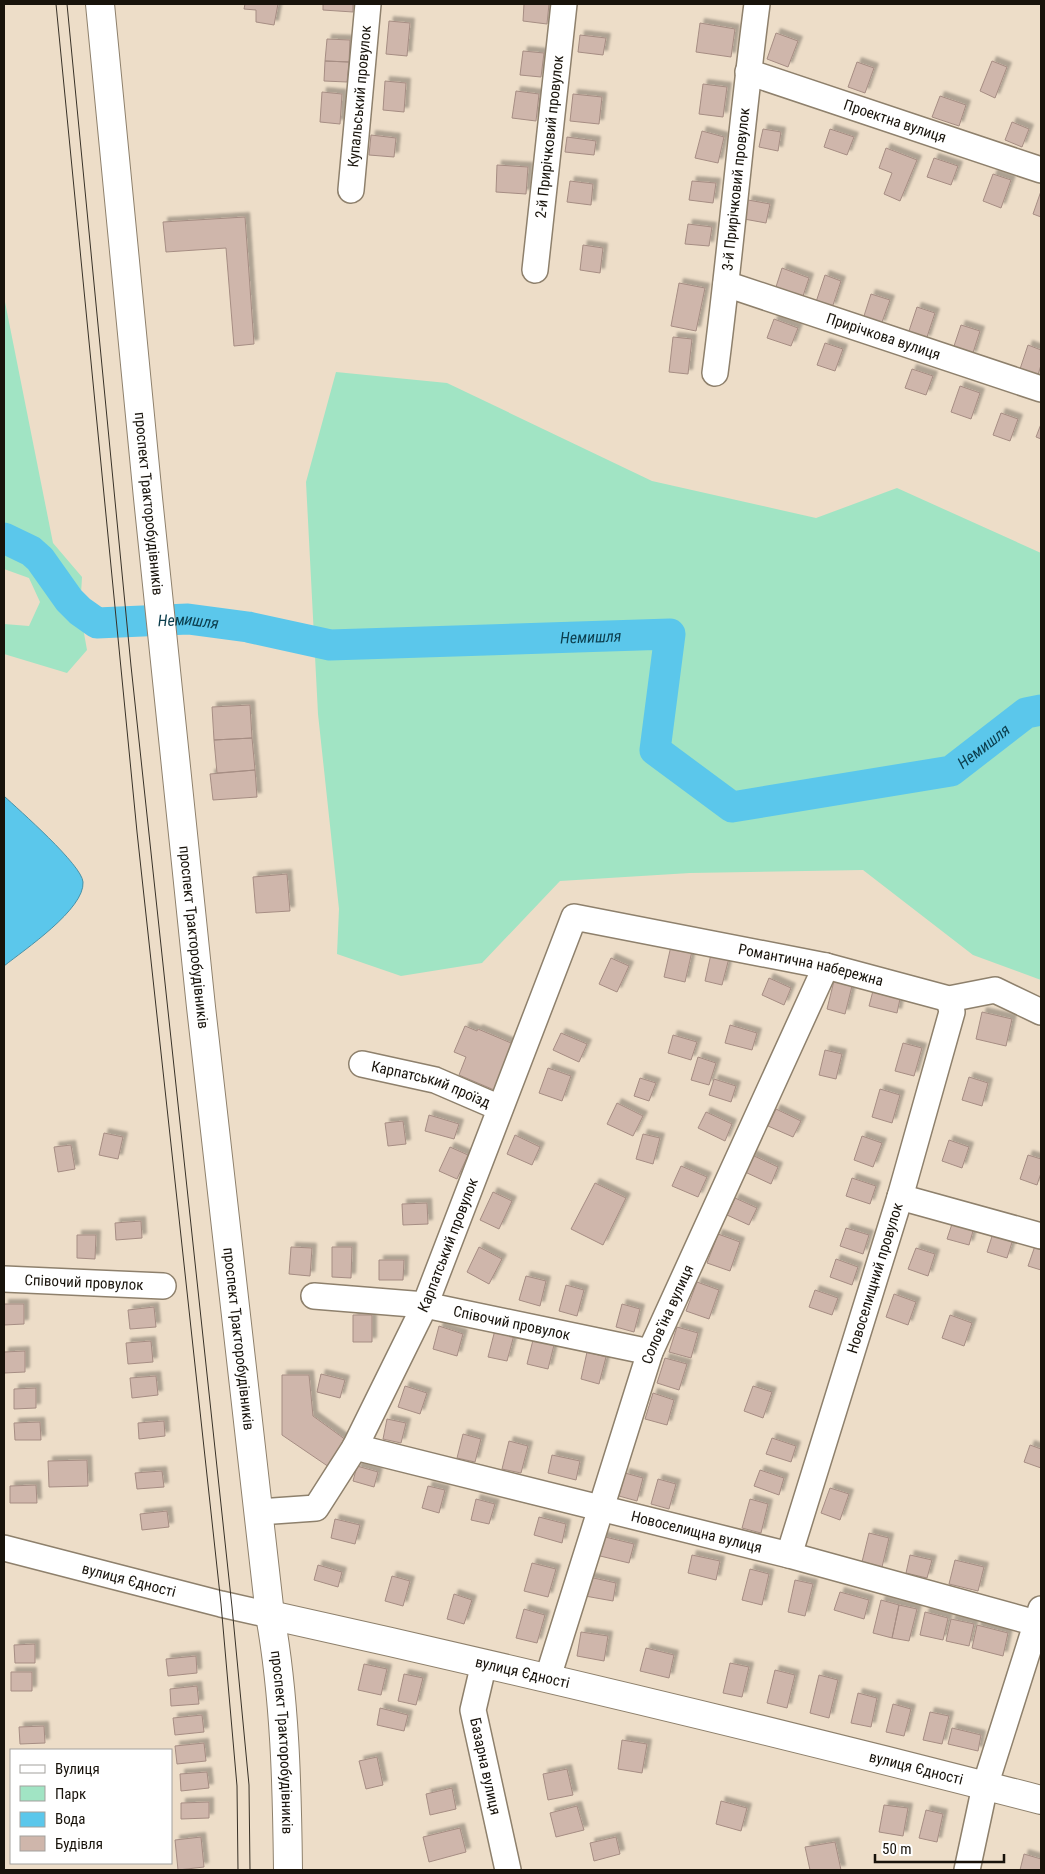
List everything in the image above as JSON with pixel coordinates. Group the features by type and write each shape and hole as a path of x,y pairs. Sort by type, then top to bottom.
{"main road":[{"name":"проспект Тракторобудівників","path":"100,4 153,550 201,1007 270,1614 276,1652 287,1786 288,1870"},
{"name":"вулиця Єдності","path":"270,1614 548,1677 860,1753 1041,1800"}],"street":[{"name":"Купальський провулок","path":"351,190 368,4"},
{"name":"2-й Прирічковий провулок","path":"535,270 564,4"},
{"name":"3-й Прирічковий провулок","path":"715,374 757,4"},
{"name":"Проектна вулиця","path":"748,72 1041,170"},
{"name":"Прирічкова вулиця","path":"726,284 1041,389"},
{"name":"Карпатський провулок","path":"259,1512 316,1508 355,1447 425,1305 574,917"},
{"name":"Романтична набережна","path":"574,917 826,966 949,999 995,990 1041,1012"},
{"name":"Солов'їна вулиця","path":"548,1677 599,1508 650,1352 826,966"},
{"name":"Новоселищний провулок","path":"789,1555 900,1197 952,1012 949,999"},
{"name":"Карпатський проїзд","path":"362,1064 435,1080 500,1108"},
{"path":"900,1197 1041,1236"},
{"name":"Співочий провулок","path":"4,1279 163,1286"},
{"name":"Співочий провулок","path":"314,1296 425,1305 650,1352"},
{"name":"Новоселищна вулиця","path":"355,1447 1039,1616"},
{"name":"вулиця Єдності","path":"4,1548 221,1604 270,1614"},
{"path":"966,1870 985,1786 1039,1616"},
{"name":"Базарна вулиця","path":"484,1662 473,1710 508,1870"}],"green space":[{"path":"4,297 53,543 82,577 80,611 87,650 67,673 4,654 4,624 29,626 40,602 29,578 4,569"},
{"path":"336,372 447,383 652,481 816,518 897,488 1041,553 1041,980 973,955 863,870 690,873 560,881 482,963 401,976 337,954 339,909 318,714 306,482"}],"water":[{"path":"4,796 62,851 80,874 83,882 81,893 64,916 38,940 4,966"}],"building":[{"path":"245,4 278,4 274,25 256,22 256,10 244,9"},
{"path":"323,4 353,4 353,12 323,10"},
{"path":"524,4 549,4 547,24 523,21"},
{"path":"389,21 410,23 407,56 386,54"},
{"path":"700,23 735,29 731,57 696,52"},
{"path":"776,33 798,41 788,67 767,59"},
{"path":"580,35 606,38 603,55 578,52"},
{"path":"327,39 350,40 349,62 325,61"},
{"path":"523,51 544,53 541,77 520,75"},
{"path":"325,61 349,62 347,82 324,81"},
{"path":"992,61 1007,67 995,98 980,91"},
{"path":"857,62 874,68 865,93 848,87"},
{"path":"385,81 406,83 404,112 383,110"},
{"path":"703,84 727,87 723,117 699,114"},
{"path":"516,91 539,94 536,121 512,118"},
{"path":"322,92 342,94 340,124 320,122"},
{"path":"573,94 602,97 599,124 570,121"},
{"path":"940,96 966,105 959,126 932,117"},
{"path":"1012,122 1029,129 1022,147 1005,140"},
{"path":"763,129 781,132 778,151 759,147"},
{"path":"830,129 854,137 847,155 824,147"},
{"path":"702,131 724,137 718,163 695,158"},
{"path":"371,135 396,138 394,157 369,155"},
{"path":"567,137 596,141 594,155 565,152"},
{"path":"886,148 917,160 900,201 884,194 892,173 879,168"},
{"path":"934,158 958,166 951,185 927,177"},
{"path":"497,165 528,167 526,194 496,192"},
{"path":"993,174 1011,180 1001,208 983,201"},
{"path":"570,181 593,184 591,205 567,202"},
{"path":"692,181 716,183 713,203 689,200"},
{"path":"1041,191 1041,217 1033,214"},
{"path":"748,200 770,204 766,223 744,219"},
{"path":"245,217 254,344 234,346 226,248 166,252 163,222"},
{"path":"688,224 712,227 709,246 685,244"},
{"path":"583,245 603,248 600,273 580,270"},
{"path":"782,268 809,278 802,299 775,290"},
{"path":"825,275 841,281 832,308 816,302"},
{"path":"679,283 705,288 696,331 671,326"},
{"path":"871,294 890,300 881,325 863,319"},
{"path":"917,307 935,313 926,340 908,334"},
{"path":"774,319 798,328 791,346 767,338"},
{"path":"961,325 980,331 972,356 953,349"},
{"path":"673,337 692,339 688,374 669,372"},
{"path":"825,343 843,349 835,371 817,365"},
{"path":"1028,345 1041,350 1041,365 1037,378 1019,372"},
{"path":"912,369 933,376 926,395 905,388"},
{"path":"960,386 980,393 971,419 951,412"},
{"path":"1001,413 1018,419 1010,441 993,435"},
{"path":"1041,424 1041,439 1036,437"},
{"path":"250,705 252,738 214,740 212,707"},
{"path":"252,738 255,770 217,773 214,740"},
{"path":"255,770 257,797 213,800 210,774"},
{"path":"287,874 290,911 256,913 253,877"},
{"path":"671,946 692,951 685,982 664,977"},
{"path":"711,954 729,958 722,985 705,981"},
{"path":"611,958 629,966 617,992 599,984"},
{"path":"769,978 791,988 784,1005 762,995"},
{"path":"834,981 852,986 845,1014 827,1009"},
{"path":"874,987 901,994 897,1013 869,1006"},
{"path":"982,1012 1012,1019 1006,1046 976,1039"},
{"path":"730,1025 757,1033 752,1050 725,1043"},
{"path":"465,1026 477,1031 478,1029 518,1046 499,1092 459,1075 466,1057 454,1052"},
{"path":"561,1033 587,1044 579,1062 553,1050"},
{"path":"673,1035 697,1042 691,1060 668,1053"},
{"path":"903,1043 922,1048 914,1076 895,1071"},
{"path":"825,1050 842,1054 836,1079 819,1075"},
{"path":"698,1057 716,1063 709,1085 691,1080"},
{"path":"548,1068 571,1076 562,1101 539,1093"},
{"path":"969,1077 988,1083 982,1106 962,1100"},
{"path":"640,1078 656,1083 649,1101 634,1096"},
{"path":"714,1079 736,1086 731,1102 709,1095"},
{"path":"880,1089 900,1095 892,1123 872,1117"},
{"path":"617,1103 643,1116 633,1136 607,1124"},
{"path":"776,1109 801,1121 793,1137 768,1126"},
{"path":"706,1112 732,1124 725,1141 698,1128"},
{"path":"429,1115 459,1124 454,1139 425,1131"},
{"path":"403,1121 406,1144 388,1146 385,1123"},
{"path":"104,1133 123,1137 118,1159 99,1155"},
{"path":"643,1134 660,1138 653,1164 636,1159"},
{"path":"515,1135 540,1147 532,1165 507,1154"},
{"path":"862,1136 882,1143 873,1167 854,1160"},
{"path":"949,1140 969,1147 962,1168 942,1161"},
{"path":"71,1145 75,1169 58,1172 54,1147"},
{"path":"450,1147 468,1155 457,1179 439,1171"},
{"path":"752,1155 778,1167 771,1184 745,1172"},
{"path":"1028,1155 1041,1159 1041,1173 1037,1185 1020,1179"},
{"path":"681,1166 707,1177 698,1197 672,1186"},
{"path":"852,1178 876,1186 870,1204 846,1196"},
{"path":"595,1183 626,1198 603,1245 571,1229"},
{"path":"493,1192 512,1201 499,1229 480,1220"},
{"path":"735,1198 757,1208 749,1225 727,1215"},
{"path":"427,1203 428,1224 403,1225 402,1204"},
{"path":"954,1218 975,1224 969,1245 947,1239"},
{"path":"141,1221 142,1238 116,1240 115,1223"},
{"path":"846,1228 869,1235 863,1254 840,1246"},
{"path":"994,1230 1014,1236 1007,1258 987,1252"},
{"path":"718,1234 740,1242 730,1271 707,1263"},
{"path":"77,1235 96,1235 95,1259 77,1258"},
{"path":"1036,1243 1041,1245 1041,1270 1028,1266"},
{"path":"291,1247 312,1248 310,1276 289,1274"},
{"path":"332,1247 352,1247 351,1278 332,1277"},
{"path":"479,1247 502,1259 489,1284 467,1272"},
{"path":"916,1248 935,1254 928,1276 908,1269"},
{"path":"836,1259 858,1267 852,1285 830,1277"},
{"path":"379,1260 404,1260 403,1280 379,1280"},
{"path":"526,1276 546,1281 540,1306 519,1300"},
{"path":"697,1282 719,1290 709,1319 686,1311"},
{"path":"566,1285 584,1290 577,1316 559,1311"},
{"path":"815,1290 838,1298 832,1315 809,1307"},
{"path":"894,1294 916,1302 908,1325 886,1317"},
{"path":"4,1304 24,1304 24,1324 4,1325"},
{"path":"622,1304 640,1309 634,1332 616,1327"},
{"path":"154,1307 156,1327 130,1329 128,1310"},
{"path":"353,1315 372,1315 372,1342 353,1342"},
{"path":"950,1315 972,1323 964,1346 942,1338"},
{"path":"439,1326 463,1334 457,1356 433,1349"},
{"path":"677,1327 698,1333 691,1358 669,1352"},
{"path":"495,1330 514,1335 507,1361 488,1357"},
{"path":"533,1340 554,1345 548,1369 527,1364"},
{"path":"151,1341 153,1362 128,1364 126,1343"},
{"path":"25,1351 25,1372 4,1373 4,1352"},
{"path":"587,1352 606,1357 599,1384 581,1379"},
{"path":"665,1358 687,1364 679,1390 657,1383"},
{"path":"321,1374 345,1380 340,1398 317,1392"},
{"path":"282,1375 309,1375 313,1416 346,1440 329,1467 282,1435"},
{"path":"156,1376 158,1395 132,1398 130,1378"},
{"path":"405,1386 427,1393 420,1414 398,1407"},
{"path":"753,1386 772,1392 763,1418 744,1411"},
{"path":"36,1388 36,1408 14,1409 14,1389"},
{"path":"653,1393 674,1400 667,1425 645,1419"},
{"path":"387,1419 406,1423 401,1443 383,1439"},
{"path":"164,1421 165,1436 139,1439 138,1423"},
{"path":"40,1422 41,1440 15,1440 14,1423"},
{"path":"463,1434 481,1439 475,1462 457,1458"},
{"path":"772,1438 796,1446 791,1462 766,1454"},
{"path":"509,1441 528,1446 521,1473 502,1469"},
{"path":"1030,1445 1041,1449 1041,1468 1024,1462"},
{"path":"552,1455 580,1461 576,1480 548,1473"},
{"path":"87,1460 88,1486 49,1487 48,1461"},
{"path":"357,1466 378,1472 374,1487 353,1481"},
{"path":"760,1470 784,1478 779,1495 754,1486"},
{"path":"162,1471 164,1487 137,1489 135,1473"},
{"path":"625,1473 643,1478 637,1501 619,1496"},
{"path":"658,1479 676,1484 669,1509 651,1504"},
{"path":"36,1485 37,1503 10,1503 10,1486"},
{"path":"428,1486 445,1490 439,1513 422,1508"},
{"path":"830,1488 849,1494 840,1520 821,1513"},
{"path":"476,1499 495,1504 489,1524 471,1520"},
{"path":"750,1499 768,1504 761,1533 742,1528"},
{"path":"167,1511 169,1527 142,1530 140,1514"},
{"path":"539,1517 566,1524 562,1543 534,1535"},
{"path":"335,1519 360,1525 355,1544 331,1538"},
{"path":"869,1533 889,1538 882,1567 862,1562"},
{"path":"601,1536 634,1544 629,1563 596,1555"},
{"path":"692,1555 720,1561 716,1580 688,1573"},
{"path":"910,1555 932,1560 927,1578 906,1573"},
{"path":"955,1560 984,1567 978,1591 949,1584"},
{"path":"532,1563 556,1569 548,1597 524,1591"},
{"path":"318,1565 342,1572 338,1587 314,1580"},
{"path":"750,1569 769,1574 762,1605 742,1600"},
{"path":"392,1576 410,1581 403,1606 385,1601"},
{"path":"589,1577 616,1583 613,1601 585,1596"},
{"path":"795,1580 813,1584 805,1616 788,1612"},
{"path":"840,1592 869,1600 864,1619 834,1610"},
{"path":"454,1594 472,1600 464,1624 447,1619"},
{"path":"881,1600 899,1605 892,1638 873,1633"},
{"path":"899,1605 917,1609 909,1641 892,1638"},
{"path":"524,1609 545,1615 537,1643 516,1638"},
{"path":"925,1612 948,1618 943,1640 920,1635"},
{"path":"951,1619 974,1624 969,1646 946,1641"},
{"path":"977,1625 1008,1633 1003,1656 972,1648"},
{"path":"581,1632 608,1636 604,1661 577,1656"},
{"path":"35,1644 35,1663 15,1663 14,1645"},
{"path":"646,1648 674,1655 669,1678 640,1671"},
{"path":"196,1656 197,1673 168,1676 166,1659"},
{"path":"730,1663 749,1667 742,1697 723,1693"},
{"path":"364,1664 387,1669 381,1695 358,1690"},
{"path":"775,1670 795,1675 787,1708 767,1703"},
{"path":"11,1672 32,1672 32,1691 11,1691"},
{"path":"404,1674 423,1678 416,1705 398,1701"},
{"path":"819,1675 838,1680 829,1718 810,1713"},
{"path":"197,1686 199,1704 171,1706 170,1689"},
{"path":"858,1693 877,1698 871,1727 851,1723"},
{"path":"893,1704 911,1709 904,1736 886,1732"},
{"path":"380,1708 408,1715 404,1731 377,1725"},
{"path":"930,1712 949,1716 942,1744 923,1740"},
{"path":"202,1715 204,1732 175,1735 173,1718"},
{"path":"44,1726 45,1743 20,1744 19,1727"},
{"path":"952,1728 981,1735 978,1751 948,1744"},
{"path":"622,1740 647,1744 642,1773 618,1769"},
{"path":"204,1743 206,1761 177,1764 175,1746"},
{"path":"377,1757 383,1785 366,1789 359,1761"},
{"path":"567,1769 573,1795 548,1800 543,1774"},
{"path":"207,1772 209,1788 181,1791 180,1774"},
{"path":"452,1788 456,1809 430,1815 426,1794"},
{"path":"721,1801 747,1808 741,1831 716,1824"},
{"path":"209,1802 209,1818 181,1819 181,1803"},
{"path":"884,1805 908,1808 903,1836 879,1832"},
{"path":"577,1806 584,1830 556,1837 550,1813"},
{"path":"926,1810 943,1814 937,1842 919,1838"},
{"path":"460,1828 466,1852 429,1862 423,1837"},
{"path":"201,1837 204,1867 178,1870 175,1840"},
{"path":"616,1837 620,1854 594,1861 590,1843"},
{"path":"835,1842 841,1870 810,1870 805,1847"},
{"path":"1024,1854 1041,1859 1041,1870 1020,1870"}],"waterway":[{"name":"Немишля","path":"4,538 31,551 40,559 69,600 80,611 97,623 188,619 248,627 330,645 670,634 655,750 732,807 951,771 1026,713 1041,710"}],"tram line":[{"path":"56,4 137,832 221,1604 237,1786 238,1870"},
{"path":"67,4 131,666 232,1607 249,1785 250,1870"}]}
